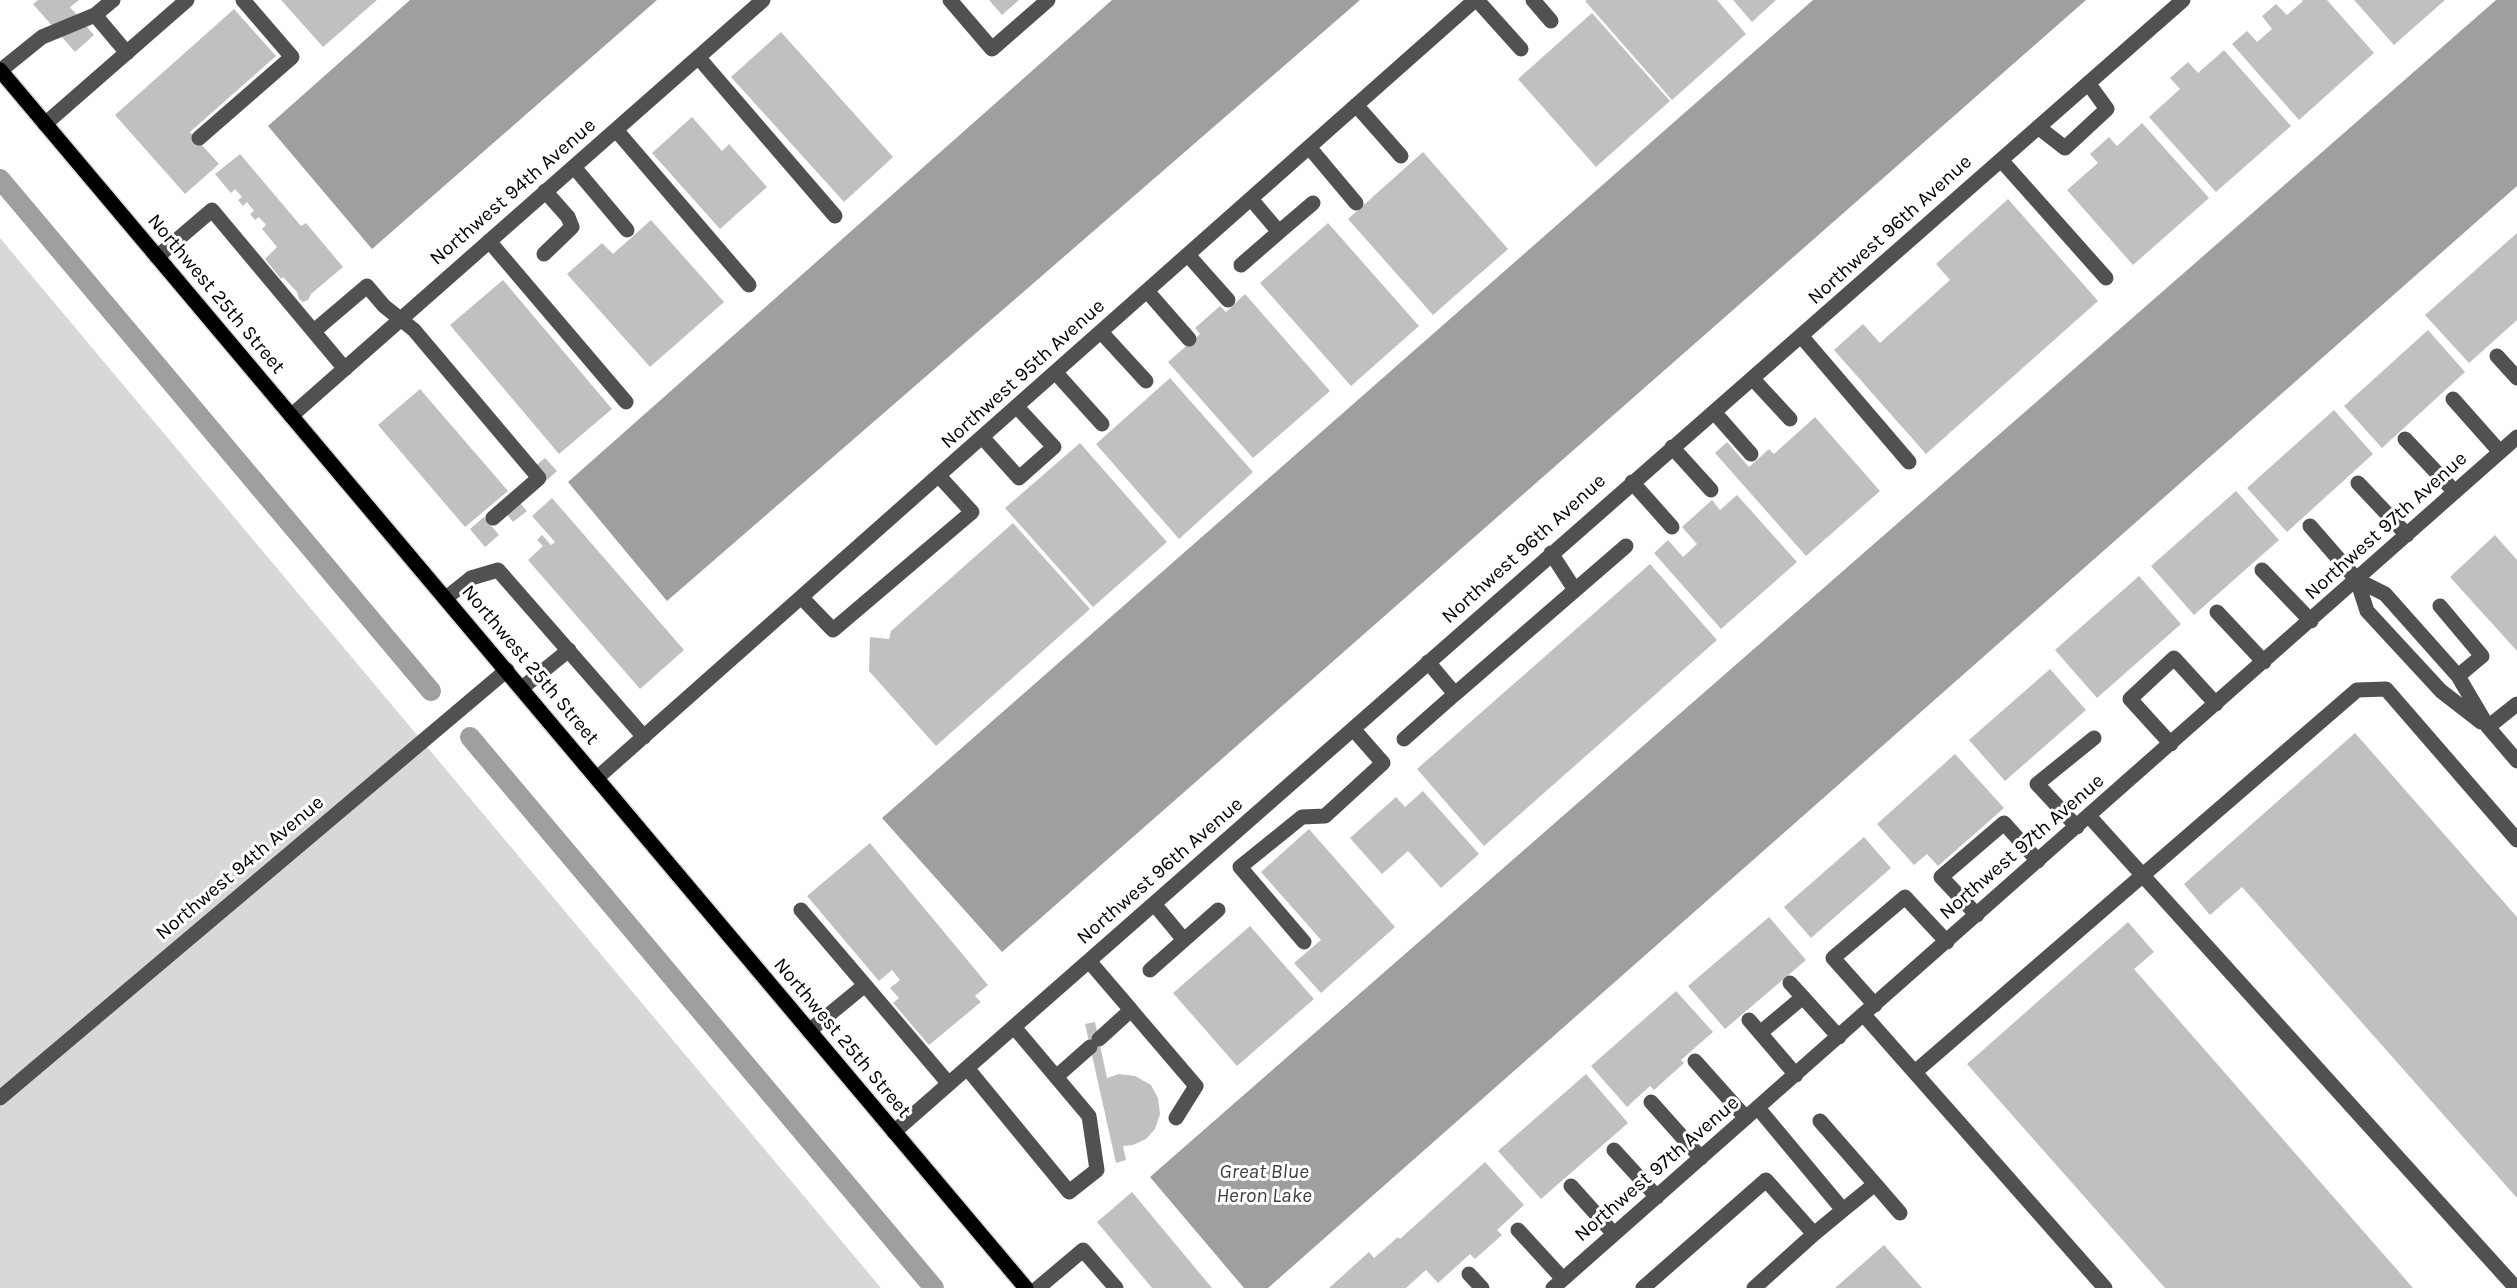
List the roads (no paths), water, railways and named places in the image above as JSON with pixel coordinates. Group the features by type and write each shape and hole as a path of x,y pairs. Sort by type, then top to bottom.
{"main road":[{"name":"Northwest 25th Street","path":"0,70 1026,1288"}],"street":[{"path":"0,70 42,37 95,15 113,0"},
{"path":"45,124 187,0"},
{"path":"199,138 292,57 243,0"},
{"name":"Northwest 94th Avenue","path":"291,416 763,0"},
{"path":"950,0 992,49 1048,0"},
{"path":"1476,0 1521,49"},
{"name":"Northwest 95th Avenue","path":"597,777 645,737 1476,0"},
{"path":"1533,0 1551,21"},
{"name":"Northwest 96th Avenue","path":"894,1132 2184,0"},
{"path":"95,15 127,52"},
{"path":"698,57 835,216"},
{"path":"2038,127 2065,147 2107,109 2088,83"},
{"path":"1356,105 1401,156"},
{"path":"616,130 749,285"},
{"path":"1309,147 1356,203"},
{"path":"2001,160 2106,279"},
{"path":"574,167 627,230"},
{"path":"544,254 572,227 568,218 545,191"},
{"path":"1251,199 1279,232"},
{"path":"1241,265 1313,203"},
{"path":"157,257 212,210 345,369"},
{"path":"489,241 626,402"},
{"path":"1188,255 1228,300"},
{"path":"314,331 367,286 384,306 414,330 539,478 493,518"},
{"path":"1147,291 1189,339"},
{"path":"1101,332 1146,381"},
{"path":"1802,337 1909,462"},
{"path":"2497,356 2517,378"},
{"path":"1056,373 1102,424"},
{"path":"1753,379 1790,419"},
{"path":"2453,399 2500,452"},
{"path":"983,438 1019,478 1054,447 1017,407"},
{"path":"1714,412 1751,454"},
{"name":"Northwest 97th Avenue","path":"1558,1284 2517,437"},
{"path":"2405,439 2455,492"},
{"path":"1672,447 1711,490"},
{"path":"802,598 833,630 972,512 939,476"},
{"path":"1632,482 1672,527"},
{"path":"2358,483 2407,535"},
{"path":"2310,525 2357,580 2367,610 2379,624 2440,691 2488,727"},
{"path":"1404,739 1626,546"},
{"path":"1551,554 1575,590"},
{"path":"446,598 471,578 498,570 645,737"},
{"path":"2262,570 2311,621"},
{"path":"2357,580 2385,594 2458,676 2488,727 2517,761"},
{"path":"2440,606 2482,656 2458,676"},
{"path":"2217,612 2264,662"},
{"path":"522,688 569,650"},
{"path":"2171,744 2130,699 2174,658 2217,704"},
{"path":"1428,662 1455,694"},
{"name":"Northwest 94th Avenue","path":"0,1098 507,670"},
{"path":"1915,1072 2141,874 2357,690 2386,689 2517,840"},
{"path":"2488,727 2517,704"},
{"path":"1304,942 1240,867 1302,817 1324,816 1383,763 1354,730"},
{"path":"2077,827 2037,784 2094,738"},
{"path":"2089,816 2516,1288"},
{"path":"1977,915 1941,877 2004,823 2038,861"},
{"path":"1947,942 1905,897 1833,957 1915,1072 2105,1288"},
{"path":"1155,904 1184,940"},
{"path":"801,910 949,1083"},
{"path":"1150,970 1218,910"},
{"path":"1089,961 1196,1086 1176,1118"},
{"path":"1790,983 1839,1037"},
{"path":"809,1031 865,986"},
{"path":"1760,1033 1803,997"},
{"path":"1056,1077 1131,1010"},
{"path":"1749,1020 1796,1075"},
{"path":"967,1068 1069,1192 1097,1170 1089,1116 1014,1027"},
{"path":"1695,1061 1752,1113 1843,1210"},
{"path":"1651,1102 1701,1158"},
{"path":"1820,1121 1900,1213"},
{"path":"1614,1150 1657,1197"},
{"path":"1643,1288 1766,1180 1814,1234"},
{"path":"1754,1288 1814,1234 1875,1184"},
{"path":"1571,1186 1614,1234"},
{"path":"1518,1230 1558,1284"},
{"path":"1038,1288 1083,1250 1116,1288"},
{"path":"1469,1274 1482,1288"}],"water":[{"path":"410,0 657,0 372,249 268,126"},
{"path":"1112,0 1360,0 667,601 568,482"},
{"path":"1813,0 2086,0 1002,952 882,818"},
{"name":"Great Blue Heron Lake","path":"2496,0 2517,0 2517,186 1268,1288 1244,1288 1150,1177"}],"waterway":[{"path":"0,179 431,691"},
{"path":"470,737 934,1288"}]}
